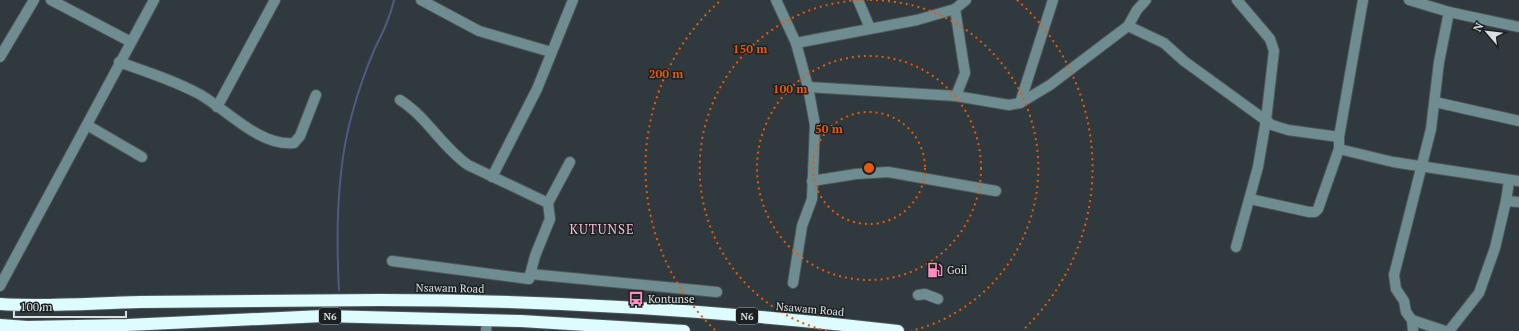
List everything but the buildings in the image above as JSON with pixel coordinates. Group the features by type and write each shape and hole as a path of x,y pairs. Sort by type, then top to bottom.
{"highway":[{"name":"Nsawam Road","path":"0,304 80,305 136,302 476,301 657,308 831,323 898,331"},
{"path":"476,301 481,308 483,323"},
{"name":"N6","path":"0,325 27,329 323,316 592,329 684,331"}],"street":[{"path":"0,57 34,0"},
{"path":"51,0 132,42"},
{"path":"0,286 87,125 119,62 132,42 154,0"},
{"path":"218,107 275,0"},
{"path":"421,0 479,31 551,52"},
{"path":"492,177 537,89 573,0"},
{"path":"776,0 796,43 808,87 814,125 812,198 802,226 793,283"},
{"path":"858,0 870,28"},
{"path":"796,43 917,20 955,9 966,0"},
{"path":"1020,103 1053,0"},
{"path":"808,87 956,96 1009,105 1020,103 1050,85 1128,26 1138,5 1146,0"},
{"path":"1236,247 1258,167 1266,120 1274,51 1270,39 1237,0"},
{"path":"1250,199 1315,212 1318,209 1339,149 1339,137 1363,0"},
{"path":"1409,0 1449,12 1519,27"},
{"path":"955,9 965,73 956,96"},
{"path":"1413,331 1412,320 1406,312 1404,301 1396,289 1394,275 1423,166 1435,102 1439,62 1449,12"},
{"path":"1128,26 1164,44 1184,61 1266,120 1280,128 1339,137"},
{"path":"119,62 189,89 202,96 252,131 278,142 294,143 300,136 316,95"},
{"path":"400,100 420,114 458,158 468,165 548,203"},
{"path":"1435,102 1519,121"},
{"path":"87,125 142,157"},
{"path":"1339,149 1423,166 1508,181 1519,181"},
{"path":"392,261 529,279 535,256 550,218 548,203 570,162"},
{"path":"812,181 856,174 888,172 996,191"},
{"path":"1449,331 1478,293 1495,248 1506,201 1508,181"},
{"path":"1506,201 1519,202"},
{"path":"530,274 717,292"},
{"path":"918,295 925,294 938,299"},
{"path":"1412,320 1445,331"}],"waterway":[{"path":"339,290 338,224 343,156 354,106 362,81 388,19 394,0"}],"place":[{"name":"Goil","path":"935,270"},
{"name":"Kontunse","path":"636,299"}],"district":[{"name":"KUTUNSE","path":"602,229"}]}
